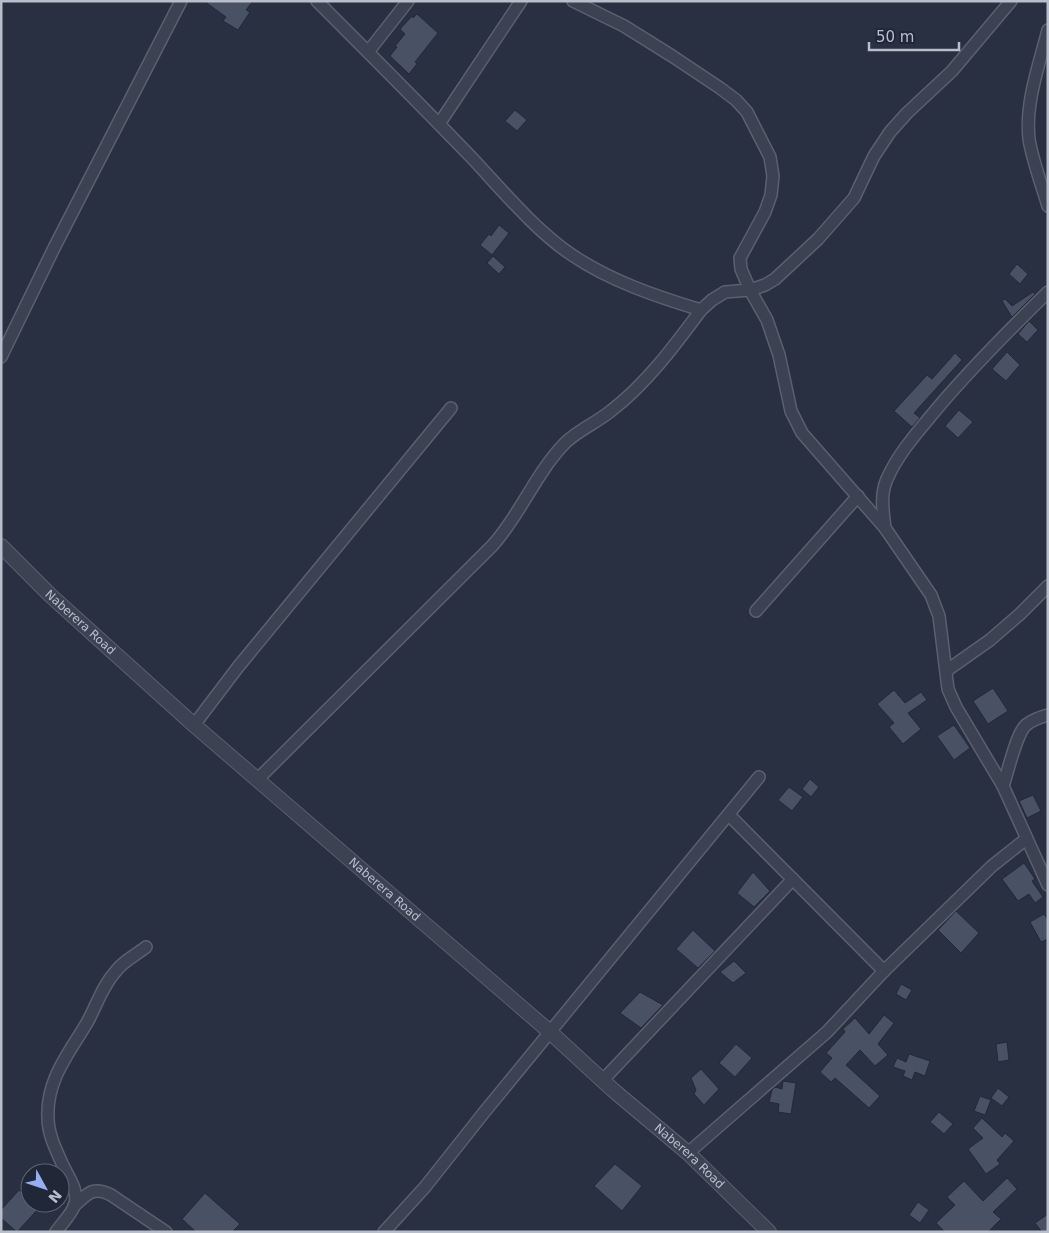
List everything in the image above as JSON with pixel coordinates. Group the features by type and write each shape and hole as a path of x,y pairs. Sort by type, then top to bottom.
{"street":[{"path":"1,357 54,248 181,1"},
{"path":"317,1 544,233 572,256 658,297 701,310"},
{"path":"368,52 408,1"},
{"path":"439,124 521,1"},
{"path":"573,1 624,26 672,56 720,88 736,100 747,112 770,157 773,176 765,212 740,258 741,269 750,290 767,320 779,355 784,388 791,411 802,433 885,528 931,595 939,616 948,689 1003,786 1048,885"},
{"path":"258,779 492,546 515,517 550,459 567,440 613,410 638,387 701,310 725,292 750,290 776,279 841,215 854,198 874,156 890,132 907,113 952,71 1011,1"},
{"path":"1048,30 1029,114 1030,141 1048,206"},
{"path":"885,528 882,501 886,481 900,455 956,385 1048,292"},
{"path":"194,725 238,668 451,408"},
{"path":"756,610 858,496"},
{"name":"Naberera Road","path":"1,546 50,595 194,725 688,1153 769,1232"},
{"path":"946,671 990,640 1014,620 1048,586"},
{"path":"1003,786 1019,738 1025,726 1037,718 1048,715"},
{"path":"384,1232 425,1187 759,777"},
{"path":"728,815 884,971"},
{"path":"688,1153 826,1032 884,971 992,866 1026,838"},
{"path":"602,1080 793,879"},
{"path":"74,1206 75,1193 49,1128 48,1111 54,1082 64,1057 116,970 146,947"},
{"path":"56,1232 74,1206 92,1191 102,1190 112,1194 166,1232"}],"building":[{"path":"204,1 253,1 246,10 250,12 238,30 223,21 226,17"},
{"path":"417,14 438,33 415,62 417,64 409,74 390,56 397,47 395,46 405,34 400,29 412,16 413,18"},
{"path":"515,110 527,120 517,131 505,121"},
{"path":"499,225 509,233 492,255 480,245 489,234 491,236"},
{"path":"493,256 505,267 499,274 487,263"},
{"path":"1017,264 1028,274 1020,284 1009,274"},
{"path":"1033,292 1035,294 1012,317 1002,301 1005,299 1012,306"},
{"path":"1029,321 1038,330 1027,342 1018,334"},
{"path":"1007,352 1020,365 1006,381 992,369"},
{"path":"955,353 962,360 914,413 920,418 912,427 894,411 927,375 932,379"},
{"path":"959,410 973,422 958,438 945,426"},
{"path":"993,688 1008,711 988,724 973,701"},
{"path":"894,690 905,703 921,692 927,700 908,713 921,729 903,744 889,727 894,723 877,704"},
{"path":"954,725 970,748 954,760 937,736"},
{"path":"810,779 819,787 811,797 802,789"},
{"path":"789,787 803,797 792,811 778,800"},
{"path":"1033,795 1041,811 1027,818 1019,801"},
{"path":"1024,863 1035,879 1032,881 1043,897 1035,903 1029,894 1018,901 1002,879"},
{"path":"753,872 770,891 754,907 737,893"},
{"path":"956,911 979,933 961,953 938,930"},
{"path":"1044,914 1048,920 1048,939 1041,942 1030,922"},
{"path":"693,930 715,951 698,968 676,949"},
{"path":"734,961 746,973 733,983 720,972"},
{"path":"901,984 912,990 906,1000 896,994"},
{"path":"640,992 663,1005 641,1028 620,1013"},
{"path":"884,1015 894,1023 878,1044 888,1055 875,1066 860,1050 846,1065 880,1096 869,1108 835,1078 831,1082 820,1072 832,1058 826,1053 845,1032 843,1029 855,1018 869,1034"},
{"path":"1007,1042 1009,1060 998,1062 996,1044"},
{"path":"736,1044 752,1058 735,1077 719,1063"},
{"path":"909,1054 930,1061 925,1076 915,1072 912,1080 903,1076 905,1071 893,1067 897,1058 906,1062"},
{"path":"701,1069 719,1089 704,1105 694,1094 696,1090 691,1078"},
{"path":"783,1081 796,1083 791,1114 778,1112 779,1104 769,1102 772,1090 775,1087 782,1089"},
{"path":"998,1088 1009,1097 1002,1106 991,1098"},
{"path":"980,1096 991,1100 985,1115 974,1111"},
{"path":"939,1112 953,1124 944,1134 930,1122"},
{"path":"982,1118 1002,1137 1005,1133 1014,1141 997,1160 1000,1164 986,1174 968,1149 983,1138 973,1128"},
{"path":"615,1164 642,1186 622,1211 594,1186"},
{"path":"1007,1178 1017,1189 993,1212 1001,1219 988,1232 945,1232 936,1223 955,1205 947,1197 964,1181 983,1201"},
{"path":"19,1190 20,1213 34,1213 17,1232 1,1218 1,1210"},
{"path":"205,1193 240,1224 232,1232 196,1232 182,1219"},
{"path":"918,1202 929,1210 920,1223 909,1215"},
{"path":"1048,1214 1048,1232 1042,1232 1035,1223"}]}
